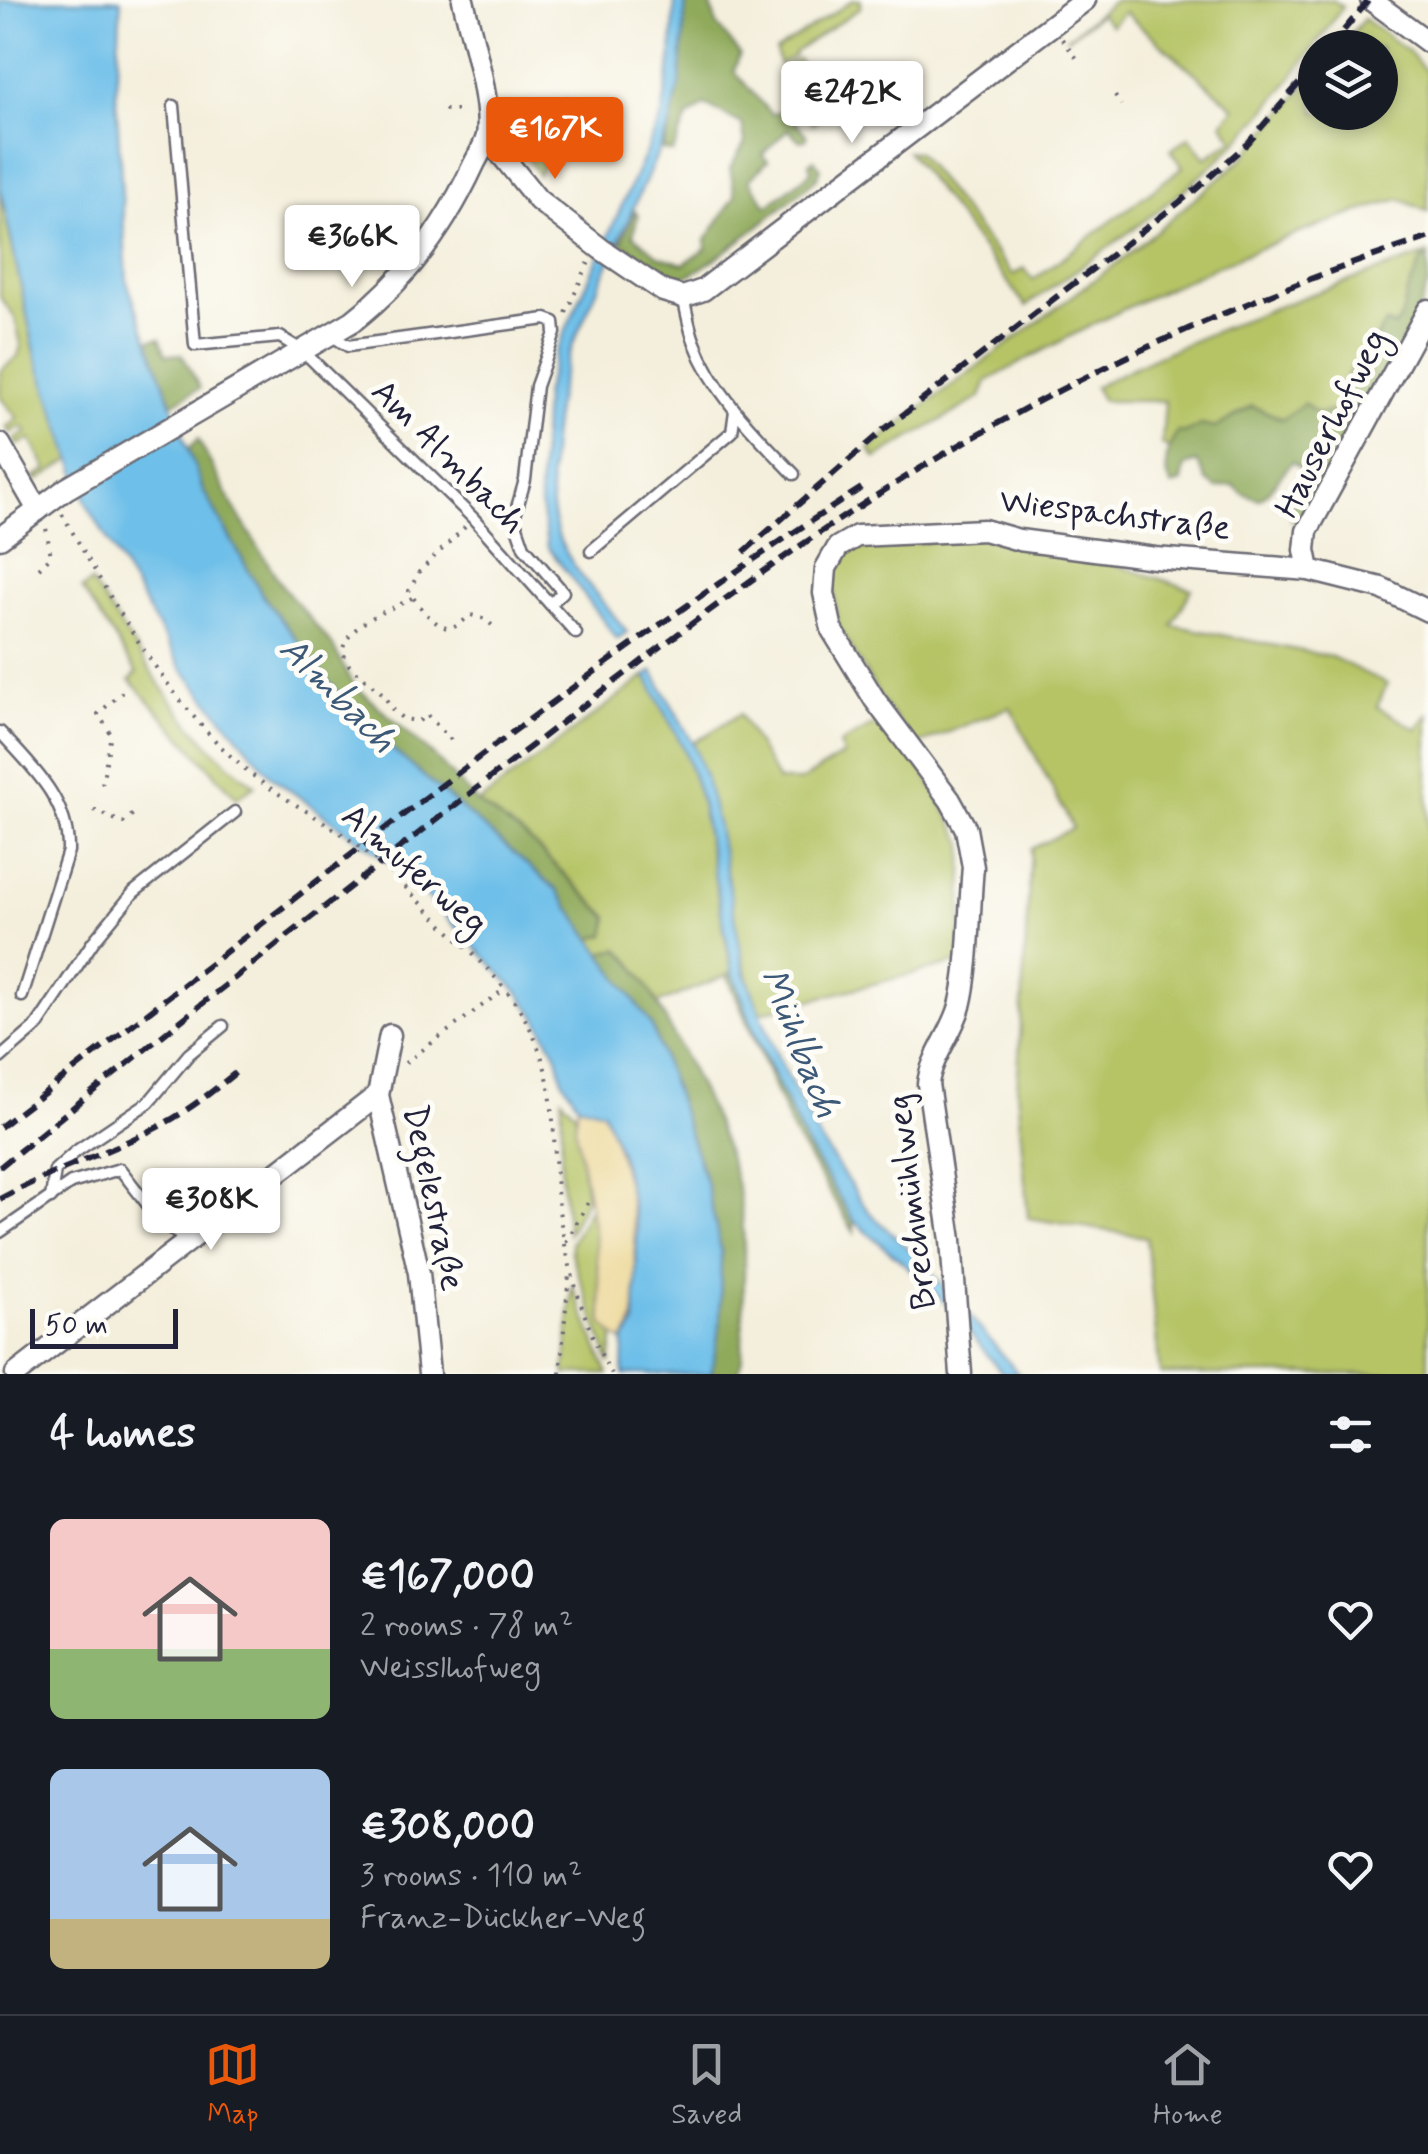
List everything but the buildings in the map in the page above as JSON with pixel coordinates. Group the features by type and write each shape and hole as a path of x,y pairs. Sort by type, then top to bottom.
{"street":[{"path":"0,538 194,415 331,335 390,291 414,264 468,178 487,137 483,88 463,0"},
{"path":"487,137 538,200 605,252 664,291 683,297 703,290 1084,0"},
{"path":"1371,0 1424,39"},
{"name":"Hauserhofweg","path":"1310,570 1304,550 1307,531 1428,310"},
{"path":"0,444 50,505"},
{"name":"Wiespachstraße","path":"824,592 826,568 838,547 856,536 984,530 1019,540 1116,553 1310,570 1381,588 1428,611"},
{"name":"Brechmühlweg","path":"824,592 832,630 875,700 950,800 971,847 973,866 961,1002 950,1037 932,1064 928,1084 956,1292 961,1374"},
{"name":"Degelestraße","path":"390,1035 378,1096 419,1273 429,1374"},
{"path":"16,1374 378,1096"}],"lane":[{"path":"174,106 195,345 280,337 304,351"},
{"path":"683,297 694,342 705,366 735,411 794,474"},
{"name":"Am Almbach","path":"331,335 348,346 546,319 554,322 555,333 536,386 525,480 514,518 524,547 563,592 550,604"},
{"name":"Am Almbach","path":"304,351 473,518 576,632"},
{"path":"590,551 732,432 735,411"},
{"path":"0,732 55,796 68,832 63,869 22,996"},
{"path":"0,1058 37,1026 93,942 134,892 234,812"},
{"path":"51,1198 55,1170 149,1102 189,1054 222,1026"},
{"path":"0,1232 72,1182 120,1169 155,1214 186,1241"}],"path":[{"path":"1060,38 1079,61"},
{"path":"1114,96 1121,105"},
{"path":"444,110 463,110"},
{"path":"554,322 565,314 605,252"},
{"path":"39,568 51,556 50,505"},
{"name":"Almuferweg","path":"50,505 160,671 235,760 266,786 368,854 506,988 539,1050 552,1090 564,1243 570,1271 612,1374"},
{"path":"473,518 419,572 409,591 412,598 448,628 455,628 471,615 494,626"},
{"path":"86,576 94,570"},
{"path":"412,598 372,617 347,640 342,652 349,665 374,685 403,719 419,721 428,715 455,744"},
{"path":"102,784 111,734 98,714 127,688"},
{"path":"94,810 123,822 132,814"},
{"path":"400,1066 506,988"},
{"path":"564,1243 569,1241 590,1198"},
{"path":"560,1374 570,1271"}],"green space":[{"path":"686,0 709,0 717,25 740,54 734,71 771,114 787,111 807,136 800,141 788,129 762,155 768,161 749,180 767,206 811,172 809,163 814,159 821,169 817,178 709,263 693,273 675,277 621,243 635,211 638,216 633,235 659,256 683,264 706,249 706,240 735,196 730,168 745,143 742,124 705,105 687,118 673,152 662,150 670,128"},
{"path":"853,0 861,0 860,8 779,64 776,51"},
{"path":"1115,0 1333,0 1343,7 1326,30 1298,30 1298,68 1233,146 1159,210 1026,306 907,151 917,152 1013,275 1024,268 1033,280 1183,167 1171,150 1189,137 1206,158 1234,139 1222,123 1235,108 1124,12 1111,26 1100,14 1066,39"},
{"path":"1364,19 1379,30 1354,30"},
{"path":"1398,44 1428,73 1428,212 1400,199 1240,256 1087,328 987,381 981,397 876,458 869,449 888,433 1125,257 1242,159 1298,95 1298,130 1398,130"},
{"path":"798,59 824,96 821,117 813,124 785,91 780,68"},
{"path":"567,101 572,104 538,175 514,136"},
{"path":"0,188 36,357 72,459 37,481 34,478 47,469 30,439 17,445 14,440 27,432 22,426 10,433 6,427 18,419 0,397 0,371 18,356 21,345 15,318 0,297"},
{"path":"1428,254 1407,293 1404,315 1374,342 1369,359 1340,389 1335,411 1283,419 1252,406 1215,429 1201,425 1186,433 1177,432 1168,449 1162,444 1165,401 1102,401 1094,387 1258,314"},
{"path":"1428,258 1428,284 1418,314 1304,521 1291,520 1302,469 1292,462 1259,499 1233,485 1216,488 1207,481 1197,462 1185,466 1182,482 1172,486 1167,459 1177,432 1186,433 1201,425 1215,428 1252,406 1283,419 1304,403 1317,414 1335,411 1340,389 1352,366 1369,359 1385,323 1395,327 1422,259"},
{"path":"160,338 166,355 182,354 200,388 172,404 148,340"},
{"path":"198,439 234,508 281,584 333,646 352,683 435,757 478,803 528,839 609,918 605,935 591,939 557,890 359,722 263,596 203,490 188,450"},
{"path":"982,537 1094,558 1192,589 1172,625 1332,657 1387,684 1377,707 1417,729 1428,714 1428,1374 1160,1374 1146,1237 1028,1218 1017,1091 1031,849 1073,828 1010,707 917,745 885,705 838,626 831,567 851,548"},
{"path":"91,582 185,717 206,742 255,785 237,798 130,680 137,673 82,589"},
{"path":"646,676 684,749 700,798 732,973 657,1004 619,949 600,953 591,939 605,935 609,917 528,839 478,803"},
{"path":"740,714 778,781 801,781 843,755 840,744 884,719 921,767 964,843 960,962 759,1013 693,743"},
{"path":"619,949 644,980 664,1016 711,1113 733,1170 744,1252 742,1360 738,1374 711,1374 720,1325 721,1251 706,1182 651,1024 600,953"},
{"path":"732,973 758,1042 806,1144 854,1221 854,1232 794,1135 727,975"},
{"path":"562,1098 575,1112 586,1198 568,1234 561,1173"},
{"path":"589,1209 603,1323 614,1336 610,1363 571,1253 571,1243"},
{"path":"572,1285 608,1374 565,1374"}],"sand":[{"path":"578,1104 603,1110 629,1194 635,1236 636,1297 633,1320 624,1341 603,1323 594,1230 575,1126"}],"water":[{"name":"Almbach","path":"0,0 121,0 116,91 127,282 203,490 263,596 359,721 557,890 651,1024 706,1182 721,1251 720,1325 711,1374 623,1374 624,1341 635,1325 637,1229 621,1155 603,1111 578,1104 563,1081 557,1056 537,1018 520,994 402,871 273,778 182,669 88,506 36,357 0,188"},
{"path":"675,0 686,0 680,83 669,128 572,346 552,446 551,500 562,545 627,632 617,639 547,546 539,494 544,395 556,352 662,116"},
{"path":"653,671 693,743 706,779 745,973 777,1055 821,1141 868,1211 923,1262 1019,1374 1003,1374 948,1306 854,1221 806,1144 758,1042 733,973 700,798 684,749 646,676"}],"railway":[{"path":"1344,30 1369,0"},
{"path":"744,552 882,431 1194,191 1248,143 1298,85"},
{"path":"0,1167 302,924 591,700 862,504 1103,368 1296,284 1428,238"},
{"path":"0,1127 533,717 751,561 863,487"},
{"path":"0,1199 162,1125 240,1069"}],"water label":[{"name":"Mühlbach","path":"799,1043"}]}
